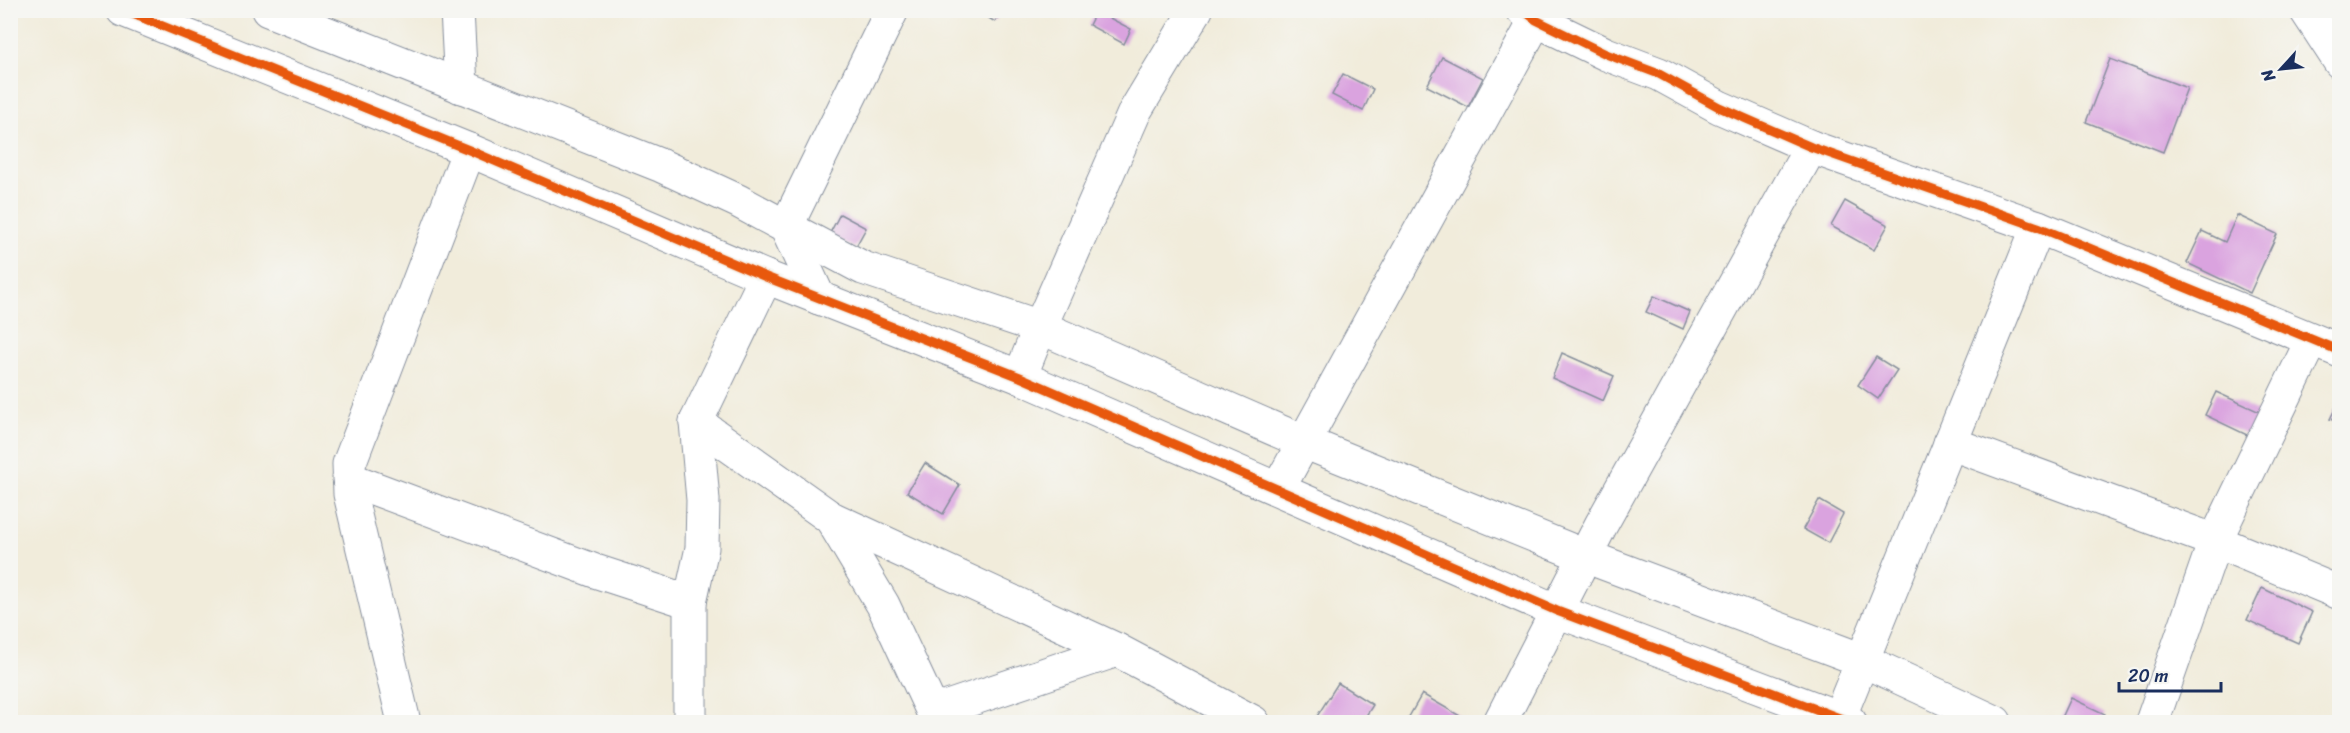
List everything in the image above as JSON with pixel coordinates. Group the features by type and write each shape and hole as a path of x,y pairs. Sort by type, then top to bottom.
{"street":[{"path":"123,10 469,150 766,277 1020,377 1557,611 1844,720 1862,660 2038,227"},
{"path":"268,10 662,166 738,201 863,268 1040,327 1304,442 1585,556 1862,660 1995,723"},
{"path":"457,10 461,87"},
{"path":"786,227 892,10"},
{"path":"1020,377 1135,111 1196,10"},
{"path":"2306,10 2340,62"},
{"path":"1278,489 1530,15 1606,54 1659,74 1719,107 1811,147 2038,227 2326,345 2215,541 2152,723"},
{"path":"1500,723 1585,556 1811,147"},
{"path":"404,723 356,518 349,479 349,464 469,150"},
{"path":"786,227 819,298"},
{"path":"690,723 690,602 702,548 703,500 696,422 766,277"},
{"path":"696,422 831,518 1117,650 1254,723"},
{"path":"1950,443 2215,541 2340,592"},
{"path":"349,479 595,571 690,602"},
{"path":"831,518 883,605 933,718 1117,650"}],"building":[{"path":"976,10 1002,10 995,22"},
{"path":"1096,11 1131,29 1124,44 1089,25"},
{"path":"1442,57 1483,78 1468,107 1427,86"},
{"path":"2110,59 2187,88 2163,152 2086,122"},
{"path":"1343,74 1373,89 1363,111 1332,95"},
{"path":"1845,201 1888,225 1874,250 1831,226"},
{"path":"840,214 866,228 855,248 829,235"},
{"path":"2237,215 2277,234 2250,293 2187,263 2202,231 2225,242"},
{"path":"1654,296 1690,312 1683,329 1646,312"},
{"path":"1562,353 1614,376 1603,401 1552,378"},
{"path":"1876,357 1897,370 1878,399 1858,385"},
{"path":"2216,392 2260,412 2249,436 2205,415"},
{"path":"2340,399 2340,423 2330,419"},
{"path":"925,463 960,485 943,514 907,492"},
{"path":"1819,500 1843,514 1828,543 1803,529"},
{"path":"2262,588 2312,612 2298,643 2247,620"},
{"path":"1338,683 1373,705 1362,722 1314,721"},
{"path":"1422,694 1460,716 1456,722 1406,722"},
{"path":"2071,698 2105,714 2101,722 2060,722"}],"cycle path":[{"path":"123,10 469,150 766,277 1020,377 1557,611 1850,722"},
{"path":"1523,10 1536,20 1606,54 1659,74 1719,107 1811,147 2038,227 2340,351"}]}
